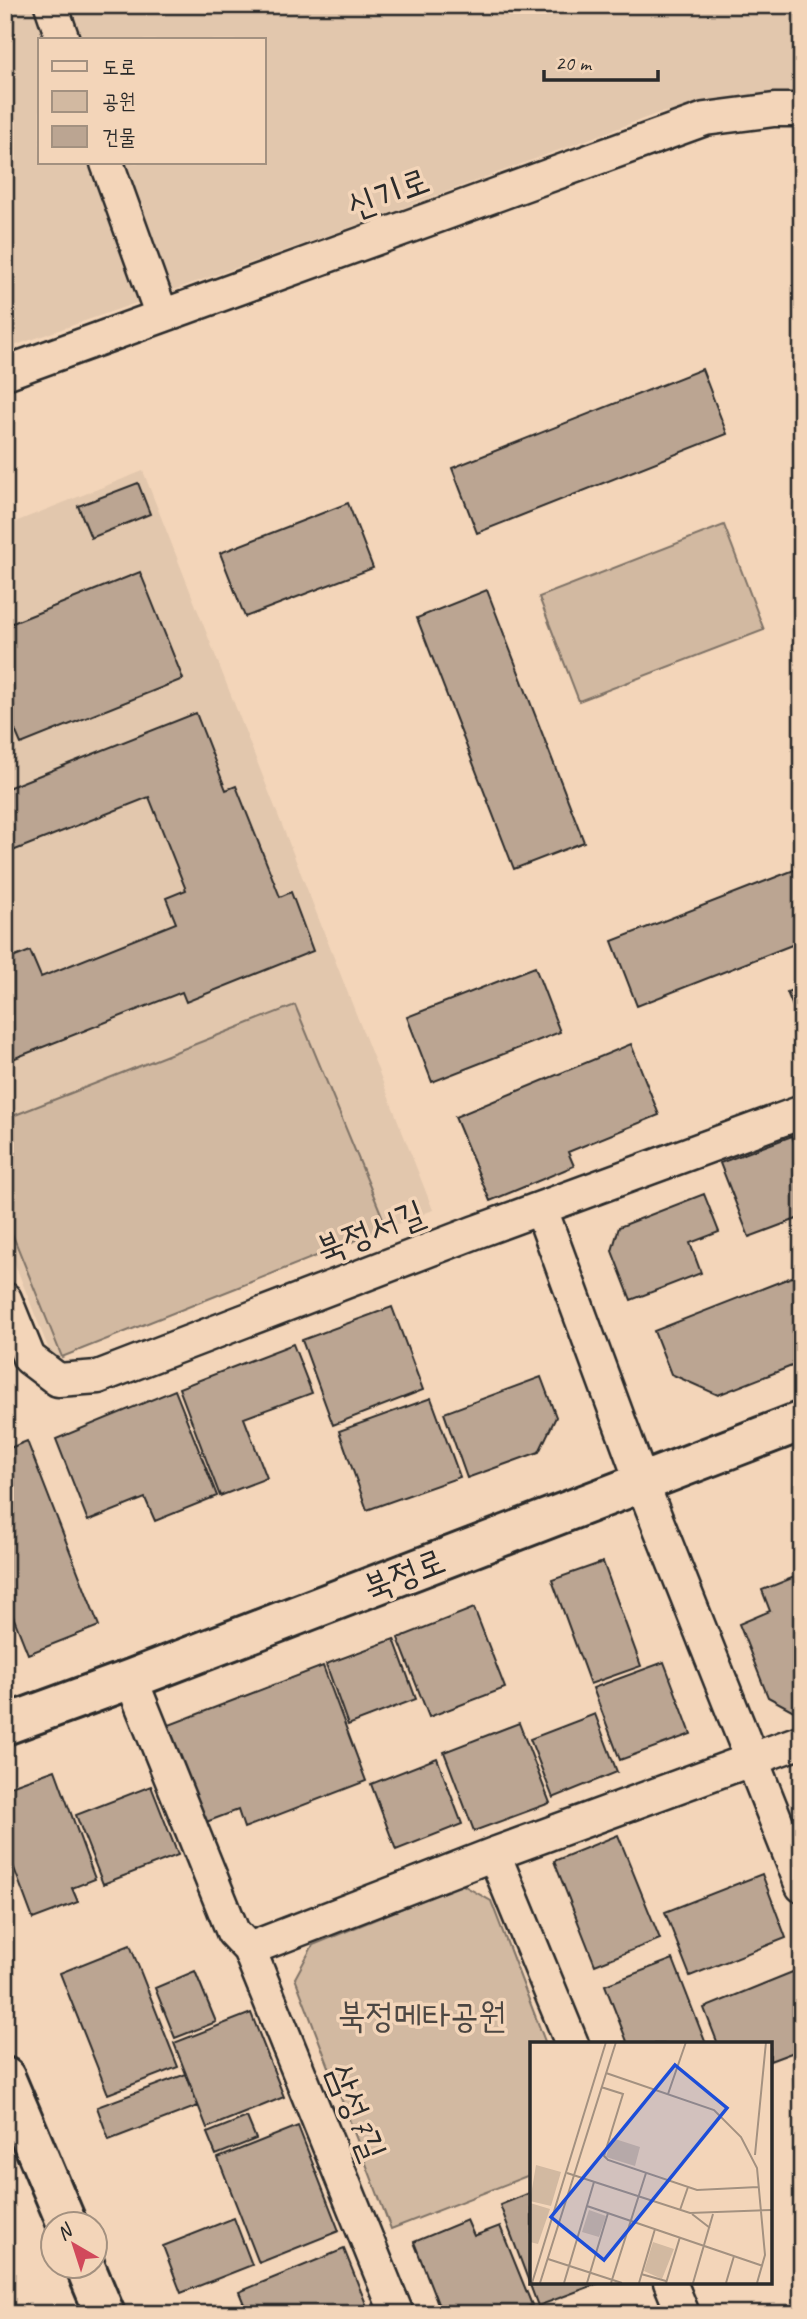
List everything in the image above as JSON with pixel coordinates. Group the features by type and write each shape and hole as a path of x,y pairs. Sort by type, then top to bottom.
{"street":[{"path":"51,5 62,38"},
{"name":"신기로","path":"5,373 705,119 774,110 802,110"},
{"path":"107,164 162,316"},
{"name":"북정서길","path":"5,1299 29,1357 58,1380 98,1377 802,1112"},
{"path":"541,1209 642,1483 802,1885"},
{"name":"북정로","path":"5,1725 802,1420"},
{"name":"삼성7길","path":"131,1679 233,1932 249,1949 397,2314"},
{"path":"249,1949 494,1854 802,1741"},
{"path":"494,1854 571,2042"},
{"path":"5,2077 61,2210"},
{"path":"91,2280 105,2314"},
{"path":"671,2284 683,2314"}],"shaded area":[{"path":"5,5 802,5 802,90 659,113 335,233 5,349"},
{"path":"143,471 433,1210 53,1360 5,1239 5,526"}],"green space":[{"path":"724,525 764,630 579,701 539,597"},
{"path":"295,1005 387,1228 62,1357 5,1216 5,1119"},
{"name":"북정메타공원","path":"461,1884 491,1901 545,2042 530,2042 530,2175 391,2229 295,1978 313,1945"}],"building":[{"path":"702,369 727,434 477,533 452,468"},
{"path":"138,483 150,514 91,538 78,506"},
{"path":"348,503 373,568 245,617 220,553"},
{"path":"140,572 183,679 21,744 15,730 5,724 5,626"},
{"path":"487,590 584,842 514,869 417,618"},
{"path":"196,713 226,790 236,786 280,897 291,892 313,951 186,1002 182,992 5,1062 5,961 30,951 41,977 176,923 166,898 186,890 149,797 5,854 5,789"},
{"path":"802,867 802,941 637,1006 612,941"},
{"path":"535,967 560,1032 432,1082 407,1017"},
{"path":"802,986 802,1029 787,992"},
{"path":"631,1044 659,1115 568,1152 574,1166 490,1201 455,1117"},
{"path":"792,1136 802,1161 802,1217 749,1237 720,1163"},
{"path":"704,1194 719,1232 690,1243 701,1273 631,1300 612,1251 619,1227"},
{"path":"802,1273 802,1362 718,1395 671,1374 654,1331"},
{"path":"392,1307 423,1390 333,1425 302,1340"},
{"path":"293,1344 312,1393 244,1418 267,1478 220,1496 179,1388"},
{"path":"541,1377 556,1417 539,1452 467,1478 444,1413"},
{"path":"175,1390 217,1496 155,1521 145,1498 88,1521 56,1439"},
{"path":"431,1398 460,1477 367,1510 339,1431"},
{"path":"27,1441 99,1626 28,1654 5,1596 5,1450"},
{"path":"603,1562 641,1666 590,1684 552,1580"},
{"path":"802,1574 801,1715 768,1697 739,1624 770,1611 762,1590"},
{"path":"474,1608 505,1688 429,1717 398,1638"},
{"path":"394,1639 416,1699 348,1725 326,1664"},
{"path":"664,1662 691,1734 620,1760 593,1688"},
{"path":"323,1666 366,1781 244,1828 238,1810 201,1824 164,1727"},
{"path":"595,1714 617,1772 553,1798 530,1739"},
{"path":"519,1723 550,1803 474,1831 444,1752"},
{"path":"437,1758 462,1824 396,1850 371,1784"},
{"path":"55,1770 95,1879 72,1888 78,1902 33,1919 5,1844 5,1788"},
{"path":"151,1786 178,1855 103,1884 76,1815"},
{"path":"618,1835 660,1939 595,1965 554,1861"},
{"path":"762,1874 786,1938 690,1976 665,1912"},
{"path":"130,1945 178,2067 108,2094 60,1973"},
{"path":"673,1959 705,2042 627,2042 605,1985"},
{"path":"800,1969 802,2049 772,2060 772,2042 717,2042 704,2008"},
{"path":"195,1971 216,2022 175,2038 155,1988"},
{"path":"251,2013 284,2097 207,2128 174,2043"},
{"path":"186,2074 198,2106 109,2140 97,2107"},
{"path":"247,2117 256,2139 216,2155 207,2133"},
{"path":"298,2126 339,2231 259,2263 218,2158"},
{"path":"530,2193 530,2284 597,2284 538,2306 500,2205"},
{"path":"234,2218 252,2265 181,2293 163,2246"},
{"path":"467,2220 474,2236 500,2226 532,2305 511,2314 442,2314 414,2242"},
{"path":"344,2249 370,2314 248,2314 239,2292"}]}
